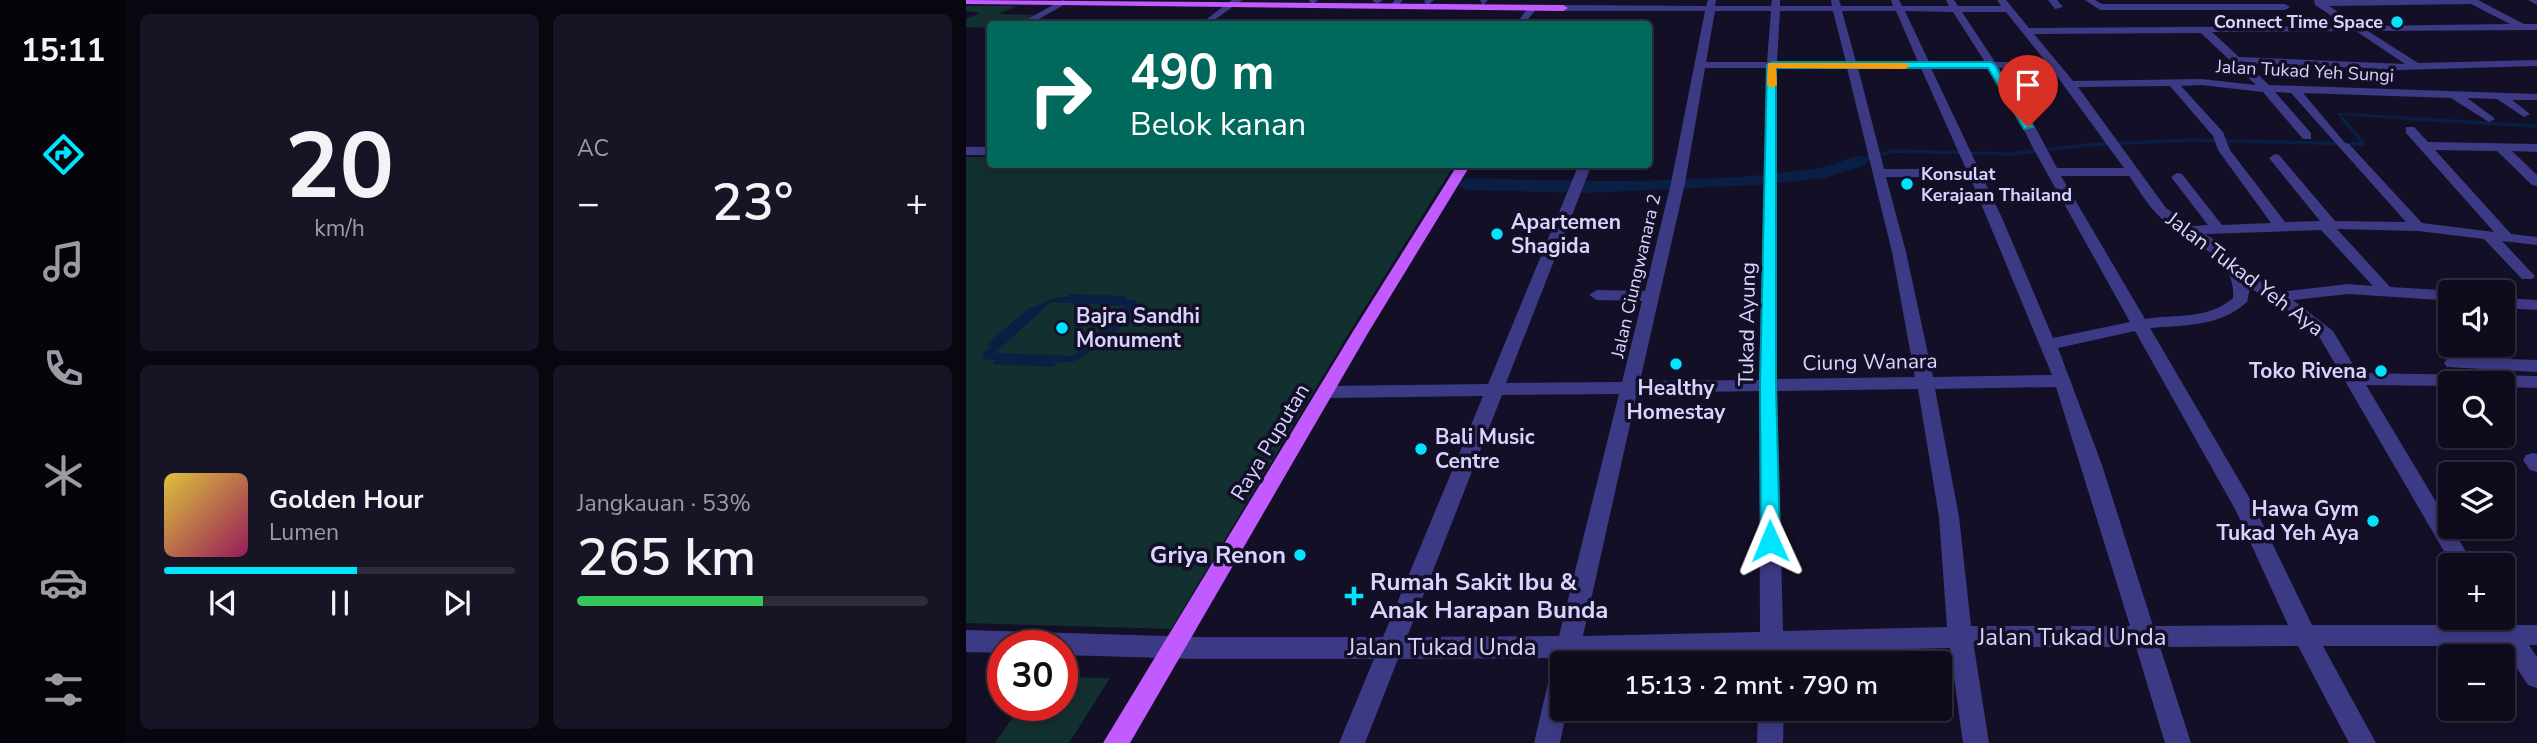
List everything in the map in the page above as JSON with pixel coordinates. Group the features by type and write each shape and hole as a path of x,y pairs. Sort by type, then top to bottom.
{"main road":[{"path":"1263,0 1397,3 1483,1 1548,3 1563,8"},
{"path":"966,1 1397,3 1533,7 1548,3"},
{"name":"Raya Puputan","path":"1116,743 1360,333 1463,168"}],"street":[{"path":"2183,0 2192,7"},
{"path":"2206,0 2215,7"},
{"path":"2242,0 2250,7"},
{"path":"2274,0 2312,29"},
{"path":"2532,0 2537,2"},
{"path":"1028,21 1058,1"},
{"path":"2316,2 2472,1 2524,27"},
{"path":"1208,21 1236,2"},
{"path":"2316,2 2414,65"},
{"path":"2092,3 2204,30 2537,27"},
{"path":"1563,8 1649,8 1712,4 2005,4"},
{"name":"Jalan Ciungwanara 2","path":"1568,651 1678,180 1712,4"},
{"name":"Tukad Ayung","path":"1772,651 1768,386 1772,65 1776,4"},
{"path":"1836,4 1908,295 1925,383 1949,517 1961,637 1976,743"},
{"name":"Jalan Tukad Yeh Aya","path":"2005,4 2070,84 2161,211 2217,250 2237,274 2278,297 2319,326 2354,379 2456,553"},
{"path":"1898,5 1975,173 2063,381 2092,465 2178,743"},
{"path":"1953,5 2018,106 2040,150 2246,510 2305,636 2363,743"},
{"path":"1522,21 1533,7"},
{"path":"2028,32 2192,7 2285,7"},
{"path":"2204,30 2268,90 2307,136"},
{"path":"2237,60 2379,66 2537,63"},
{"path":"1702,65 2055,65"},
{"path":"2379,66 2388,75"},
{"path":"2173,83 2221,142 2281,227"},
{"name":"Jalan Tukad Yeh Sungi","path":"2070,84 2173,83 2268,90 2293,88 2537,97"},
{"path":"2397,85 2406,94"},
{"path":"2293,88 2417,228"},
{"path":"2455,95 2488,120"},
{"path":"2499,95 2524,114"},
{"path":"2410,131 2508,239"},
{"path":"2424,146 2537,148"},
{"path":"2501,148 2537,182"},
{"path":"966,151 987,150"},
{"path":"2275,158 2384,289"},
{"path":"1875,162 1975,173"},
{"path":"1352,743 1584,168"},
{"path":"2054,172 2131,172"},
{"path":"2177,177 2217,227"},
{"path":"2190,230 2217,227 2329,226 2417,228 2537,241"},
{"path":"2489,236 2527,276"},
{"path":"2048,344 2094,337 2141,324 2198,319 2229,309 2242,294 2237,274"},
{"path":"2278,297 2321,290 2384,289 2438,295"},
{"path":"1597,295 1650,296"},
{"path":"2515,304 2537,305"},
{"path":"2453,363 2537,366"},
{"path":"2354,379 2537,382"},
{"name":"Ciung Wanara","path":"1326,392 2063,381"},
{"name":"Jalan Tukad Unda","path":"1785,651 1961,637 2305,636 2438,629"},
{"name":"Jalan Tukad Unda","path":"2515,629 2537,635"},
{"path":"2505,630 2537,677"},
{"name":"Jalan Tukad Unda","path":"966,641 1175,647 1390,648 1550,654"},
{"path":"1547,743 1552,721"},
{"path":"1770,743 1771,721"}],"green space":[{"path":"966,6 1016,6 999,14 1035,15 1024,21 987,21 987,31 983,31 986,28 966,27 966,19 980,13 966,11"},
{"path":"966,157 987,157 987,168 1452,168 1349,333 1171,629 966,623"},
{"path":"1078,677 1110,678 1069,743 995,743 1010,721 1078,721"}],"water":[{"path":"1070,294 1127,296 1124,299 1136,300 1137,304 1130,311 1136,312 1097,350 1091,350 1076,360 1058,362 1053,367 992,364 996,360 983,359 982,354 991,346 986,345 1030,307 1054,298 1067,297","holes":["1051,302 1125,306 1074,356 995,353"]}],"waterway":[{"path":"2343,119 2339,114 2427,119"},
{"path":"1859,161 1893,151 2011,154 2088,145 2189,140 2364,144 2342,118"},
{"path":"2399,118 2537,126"},
{"path":"1467,184 1588,187 1755,180 1824,173 1859,161"}],"slow traffic":[{"path":"1772,85 1772,65 1905,66"}],"place":[{"name":"Connect Time Space","path":"2397,22"},
{"name":"Konsulat Kerajaan Thailand","path":"1907,184"},
{"name":"Apartemen Shagida","path":"1497,234"},
{"name":"Bajra Sandhi Monument","path":"1062,328"},
{"name":"Healthy Homestay","path":"1676,364"},
{"name":"Toko Rivena","path":"2381,371"},
{"name":"Bali Music Centre","path":"1421,449"},
{"name":"Hawa Gym Tukad Yeh Aya","path":"2373,521"},
{"name":"Griya Renon","path":"1300,555"},
{"name":"Rumah Sakit Ibu & Anak Harapan Bunda","path":"1354,596"}],"route":[{"path":"1770,541 1768,386 1772,65 1991,65 2018,106 2028,127"}]}
